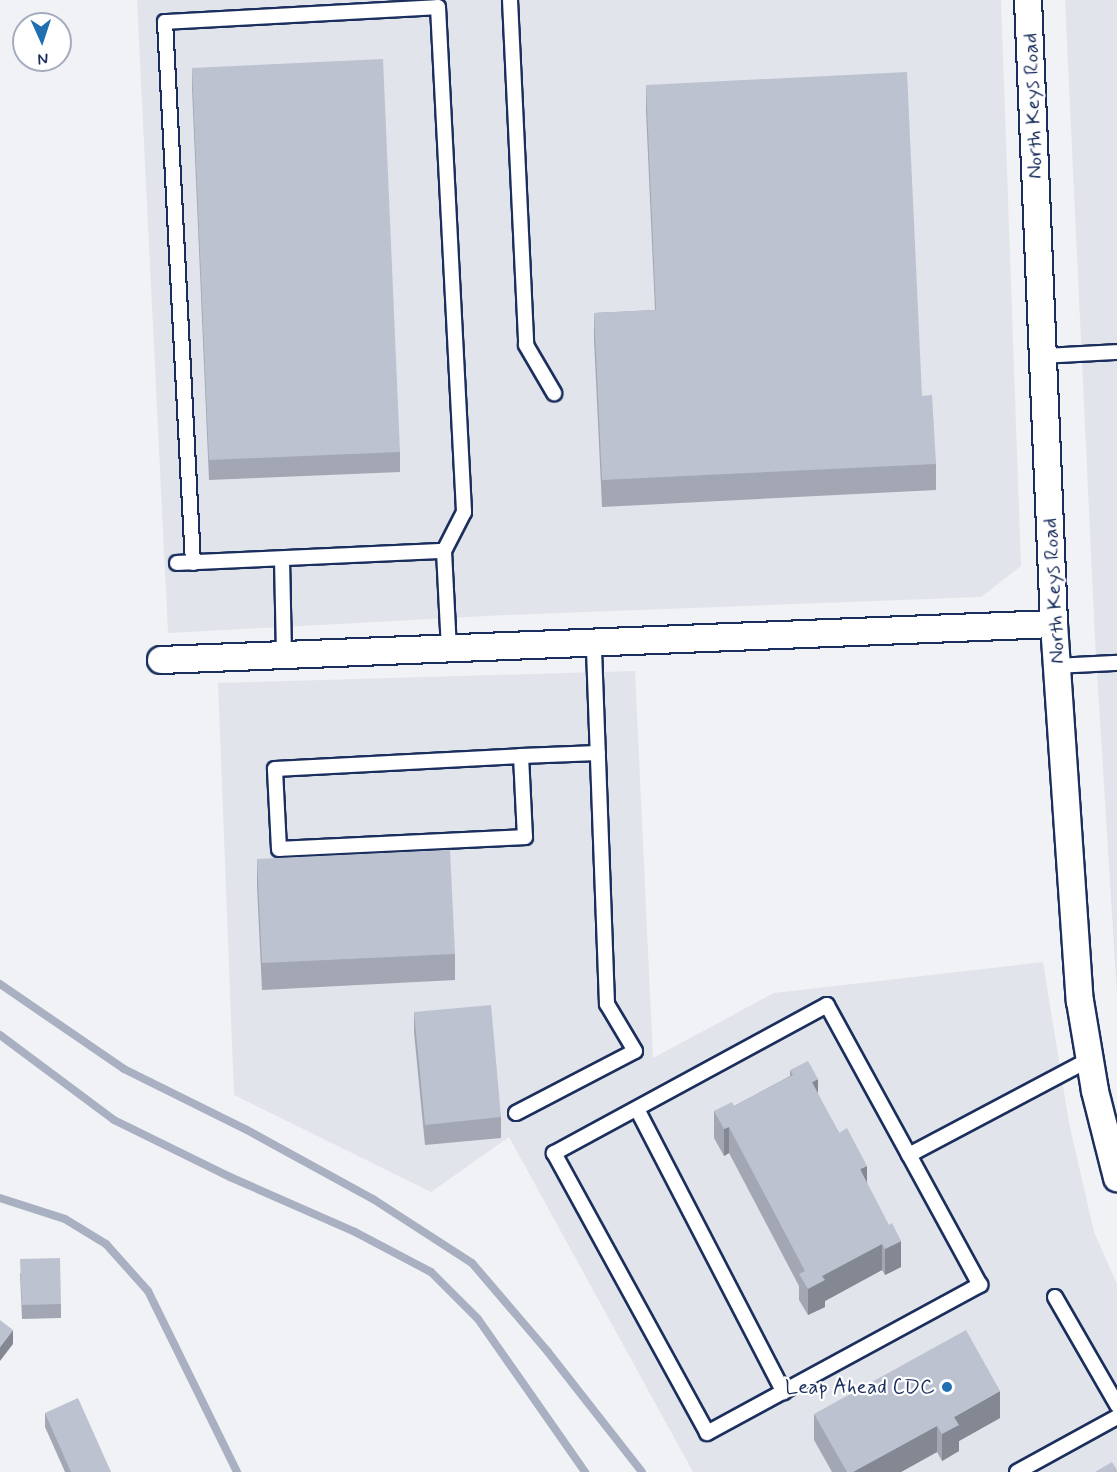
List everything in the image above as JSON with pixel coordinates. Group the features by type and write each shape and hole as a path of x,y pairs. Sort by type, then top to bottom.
{"street":[{"name":"North Keys Road","path":"1028,0 1054,624 1080,1001 1090,1059 1117,1178"},
{"path":"161,660 1054,624"}],"lane":[{"path":"510,0 526,345 554,393"},
{"path":"193,563 165,22 438,7 464,512 444,551 449,649"},
{"path":"1043,356 1117,352"},
{"path":"177,564 444,551"},
{"path":"282,559 284,655"},
{"path":"516,1113 636,1051 607,1004 594,643"},
{"path":"1057,666 1117,663"},
{"path":"521,756 525,837 279,849 275,768 521,756 598,753"},
{"path":"827,1005 980,1285 707,1433 554,1153 637,1109 827,1005"},
{"path":"909,1155 1090,1059"},
{"path":"637,1109 784,1392"},
{"path":"1055,1297 1117,1405"},
{"path":"1017,1472 1117,1417"}],"shaded area":[{"path":"137,0 1001,0 1021,566 981,597 506,615 168,633"},
{"path":"1065,0 1117,0 1117,996 1095,639"},
{"path":"635,671 653,1058 774,993 1043,962 1069,1123 1094,1232 1117,1284 1117,1472 693,1472 509,1137 431,1192 234,1095 218,683"}],"building":[{"path":"383,59 400,452 209,460 192,68"},
{"path":"907,72 922,396 932,395 936,464 602,480 594,313 656,310 646,85"},
{"path":"450,850 455,954 262,963 257,859"},
{"path":"491,1005 501,1117 425,1125 414,1012"},
{"path":"808,1061 818,1079 812,1082 839,1133 847,1128 867,1166 860,1169 889,1225 892,1223 901,1241 885,1249 882,1244 822,1276 825,1280 808,1289 799,1274 805,1271 729,1127 724,1129 714,1111 732,1102 734,1106 793,1075 790,1070"},
{"path":"60,1258 61,1304 22,1305 20,1259"},
{"path":"0,1320 13,1330 0,1347"},
{"name":"Leap Ahead CDC","path":"966,1330 1000,1391 954,1417 959,1425 942,1434 937,1426 853,1472 847,1472 814,1414"},
{"path":"78,1398 111,1472 71,1472 45,1413"},
{"path":"1112,1462 1117,1472 1095,1472"}],"waterway":[{"path":"0,984 124,1069 247,1130 373,1199 472,1263 548,1352 642,1472"},
{"path":"0,1035 114,1120 230,1177 355,1232 431,1272 478,1319 585,1472"},
{"path":"0,1198 65,1219 106,1244 148,1291 237,1472"}],"place":[{"name":"Leap Ahead CDC","path":"947,1387"}]}
